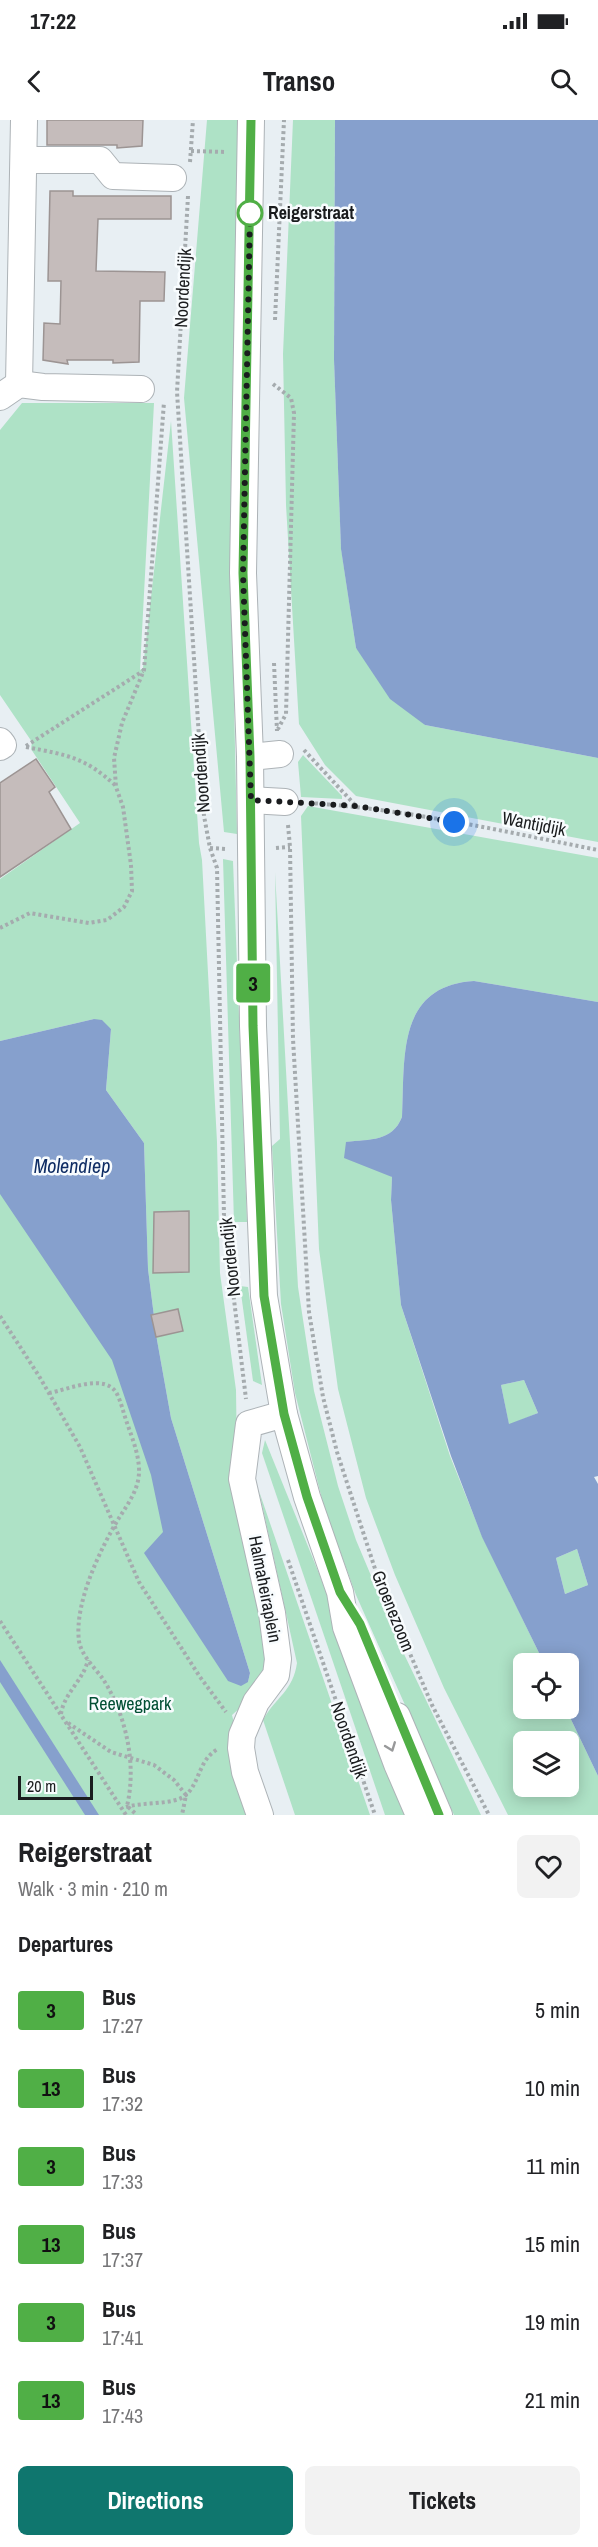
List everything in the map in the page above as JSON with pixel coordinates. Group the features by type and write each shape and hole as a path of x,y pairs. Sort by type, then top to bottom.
{"street":[{"path":"24,120 24,160 11,189 10,390 43,387 141,389"},
{"name":"Noordendijk","path":"252,120 243,573 251,800 253,1026 264,1296 284,1414"},
{"path":"24,160 100,160 113,176 184,180"},
{"path":"250,757 285,742"},
{"path":"251,800 285,802"},
{"path":"249,1424 284,1414"},
{"name":"Groenezoom","path":"284,1414 307,1497 340,1592 346,1628 397,1764 419,1815"},
{"name":"Halmaheiraplein","path":"242,1741 256,1702 276,1675 278,1659 272,1613 242,1479 249,1424"},
{"name":"Groenezoom","path":"340,1592 360,1624 439,1815"},
{"path":"242,1741 245,1772 260,1815"}],"path":[{"name":"Noordendijk","path":"193,120 191,151 184,180 177,392 204,816 210,848 217,868 224,1217 249,1424"},
{"path":"275,327 284,120"},
{"path":"191,151 228,152"},
{"path":"273,372 273,396"},
{"path":"273,384 291,398 294,413 285,742"},
{"path":"0,928 30,913 89,923 107,920 124,907 132,891 123,807 116,787 114,758 122,723 144,670 164,401"},
{"path":"274,659 285,742"},
{"path":"116,787 97,769 69,755 24,747 144,670"},
{"path":"285,742 305,751 356,806"},
{"name":"Wantijdijk","path":"285,802 356,806 598,850"},
{"name":"Groenezoom","path":"290,847 292,1039 309,1312 323,1397 337,1452 379,1581 432,1705 489,1815"},
{"path":"0,1316 80,1447 139,1582 242,1741 212,1752 206,1759 186,1795 182,1815"},
{"path":"49,1393 90,1384 107,1384 116,1392 135,1446 139,1470 134,1496 115,1526 81,1601 78,1621 79,1644 103,1680 116,1705 131,1758 131,1790 128,1806"},
{"name":"Noordendijk","path":"287,1557 375,1815"},
{"path":"0,1621 126,1815"},
{"path":"60,1714 65,1697 86,1669 88,1660"},
{"path":"65,1721 111,1752 154,1765 174,1780 186,1795"},
{"path":"122,1809 128,1806 176,1800 186,1795"},
{"path":"128,1806 137,1815"}],"green space":[{"path":"207,120 242,120 232,618 237,834 224,832 184,398"},
{"path":"293,120 335,120 334,360 341,548 356,648 425,725 598,758 598,842 356,796 325,765 299,724 286,505 283,354"},
{"name":"Reewegpark","path":"22,403 154,403 140,670 143,668 171,421 202,860 217,1142 220,1273 236,1390 237,1461 273,1663 252,1697 232,1715 257,1815 0,1815 0,1189 128,1375 248,1682 250,1673 171,1418 157,1340 148,1269 144,1143 106,1090 111,1029 94,1019 0,1041 0,879 80,823 31,749 32,742 0,695 0,430"},
{"path":"303,755 342,796 342,799 301,797 298,762"},
{"path":"308,806 598,858 598,1002 474,981 449,986 430,996 418,1011 410,1029 406,1049 402,1117 398,1125 379,1138 347,1142 392,1177 391,1200 401,1305 450,1456 482,1536 539,1653 513,1653 513,1719 571,1719 577,1731 513,1731 513,1797 579,1797 579,1736 598,1776 598,1815 508,1815 444,1688 395,1575 366,1498 338,1389 319,1249 301,816"},
{"path":"223,859 233,861 247,1222 234,1222"},
{"path":"275,872 298,1287 314,1391 338,1486 356,1540 404,1654 481,1815 454,1815 356,1595 324,1507 295,1393 281,1304 272,1146 280,1139"},
{"path":"240,1286 248,1287 262,1385 253,1381"},
{"path":"524,1380 538,1413 509,1425 501,1385"},
{"path":"265,1440 320,1576 410,1815 385,1815 262,1453"},
{"path":"259,1491 370,1815 295,1815 263,1720 288,1687 297,1663"},
{"path":"577,1549 588,1585 565,1594 556,1558"}],"water":[{"path":"335,120 598,120 598,758 425,725 390,699 356,648 341,549 334,360"},
{"path":"474,981 598,1002 598,1476 594,1477 598,1484 598,1776 579,1736 579,1731 577,1731 571,1719 579,1719 579,1653 539,1653 482,1537 451,1456 401,1305 391,1200 392,1177 344,1158 346,1142 379,1138 398,1125 402,1117 406,1049 410,1029 418,1011 430,996 449,986","holes":["524,1380 538,1413 509,1424 501,1385","577,1549 588,1585 565,1594 556,1558"]},
{"name":"Molendiep","path":"94,1019 102,1020 111,1029 106,1090 144,1143 148,1269 157,1340 171,1418 250,1673 248,1682 241,1686 228,1681 144,1553 163,1532 151,1475 112,1360 0,1194 0,1041"},
{"path":"0,1660 99,1815 85,1815 0,1682"}],"building":[{"path":"47,120 143,120 142,146 117,148 117,145 47,145"},
{"path":"50,191 73,191 73,196 171,196 171,219 98,219 96,271 165,272 164,301 140,301 139,362 67,360 68,364 43,360 44,323 60,324 61,281 48,281"},
{"path":"36,759 55,787 49,792 71,829 0,877 0,783"},
{"path":"189,1211 189,1272 153,1273 154,1212"},
{"path":"178,1309 183,1331 156,1337 151,1315"}],"bus line":[{"name":"3","path":"251,120 243,573 250,757 253,1026 264,1296 284,1414 307,1497 340,1592 360,1624 439,1815"}],"place":[{"name":"Reigerstraat","path":"250,213"}],"route":[{"path":"250,213 243,573 251,800 356,806 454,822"}]}
